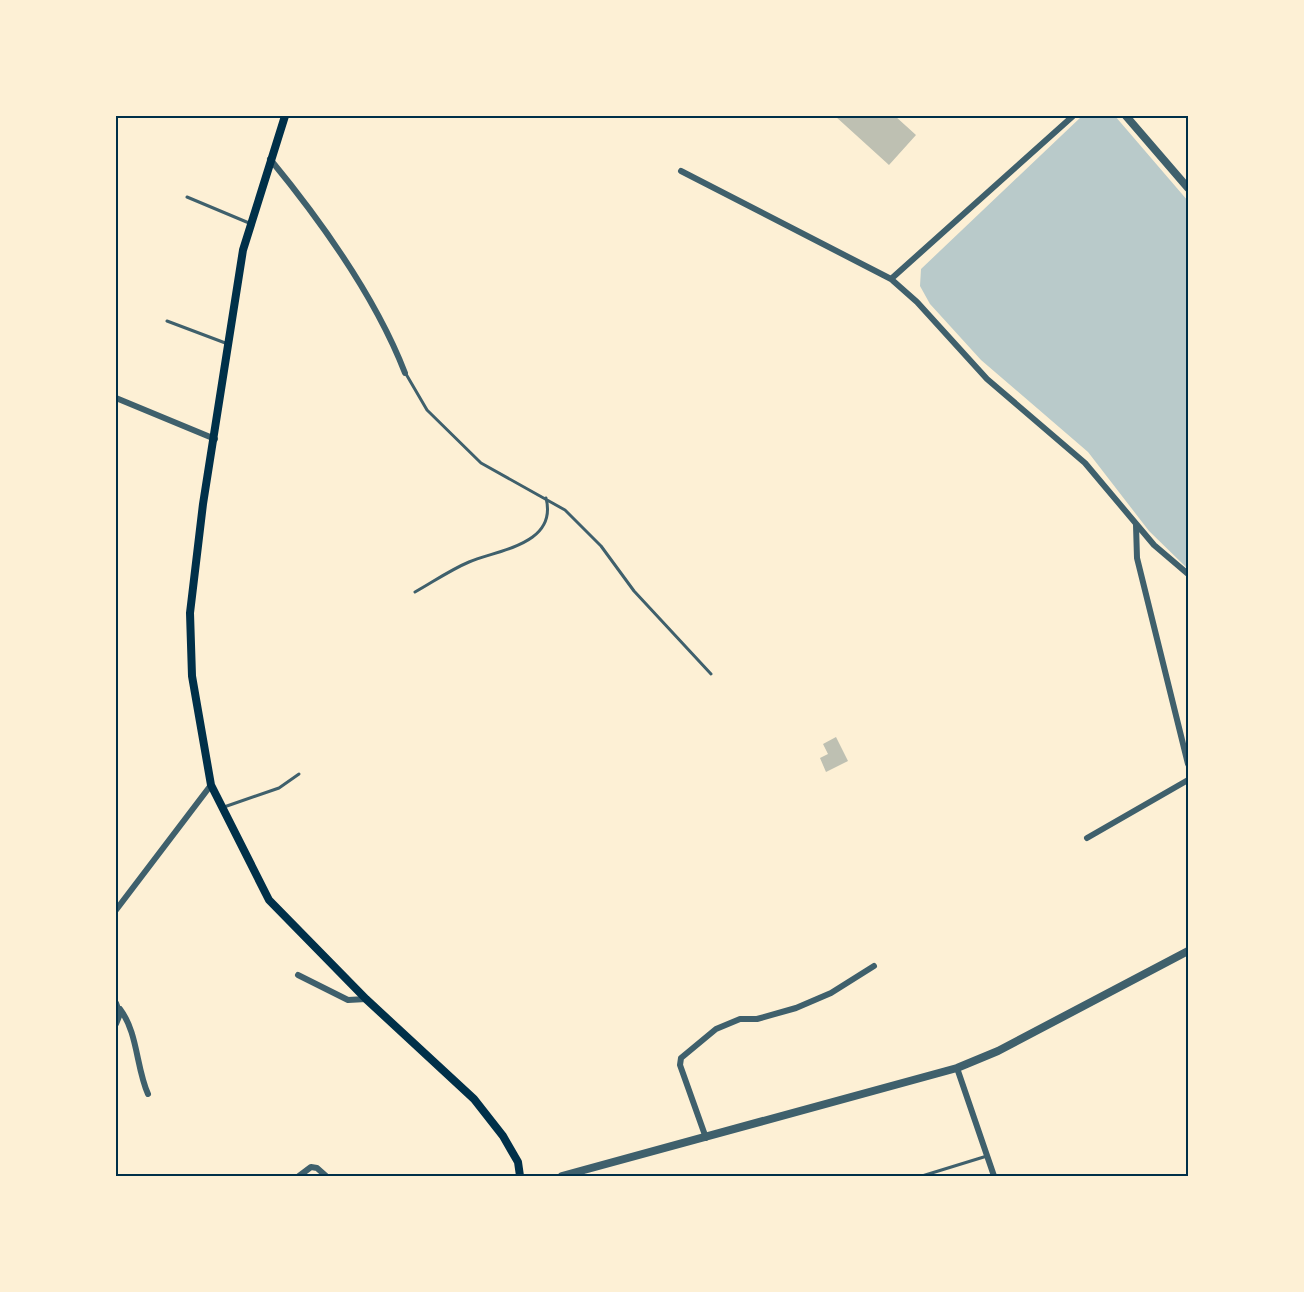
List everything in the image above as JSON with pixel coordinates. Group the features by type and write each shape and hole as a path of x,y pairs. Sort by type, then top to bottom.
{"main road":[{"path":"285,116 269,158 243,250 215,440 203,504 190,613 192,676 211,785 269,900 366,999 474,1099 503,1136 518,1162 520,1176"}],"street":[{"path":"891,279 1073,116"},
{"path":"1125,116 1188,188"},
{"path":"269,158 338,250 393,341 405,373"},
{"path":"681,171 891,279 917,302 987,379 1085,462 1154,545 1188,574"},
{"path":"116,398 215,440"},
{"path":"1136,525 1137,558 1188,764"},
{"path":"1180,733 1188,730"},
{"path":"1087,838 1188,780"},
{"path":"116,910 211,785"},
{"path":"562,1176 957,1068 998,1051 1188,951"},
{"path":"706,1138 680,1065 681,1058 716,1029 740,1019 757,1019 796,1008 831,993 874,966"},
{"path":"298,975 348,1000 366,999"},
{"path":"116,1024 118,1006"},
{"path":"118,1006 129,1020 142,1079 148,1094"},
{"path":"957,1068 994,1176"},
{"path":"299,1176 311,1167 317,1168 326,1176"}],"lane":[{"path":"187,197 250,223"},
{"path":"167,321 229,344"},
{"path":"405,373 427,411 480,463 565,510 601,546 634,591 711,674"},
{"path":"415,592 472,561 524,543 540,530 547,516 546,498"},
{"path":"224,807 279,788 298,774"},
{"path":"922,1176 987,1156"}],"shaded area":[{"path":"1082,116 1115,116 1188,201 1188,569 1149,531 1088,452 981,360 930,304 920,286 921,269"}],"building":[{"path":"835,116 895,116 916,135 889,165"},
{"path":"836,737 848,761 826,772 820,758 828,754 823,744"}]}
